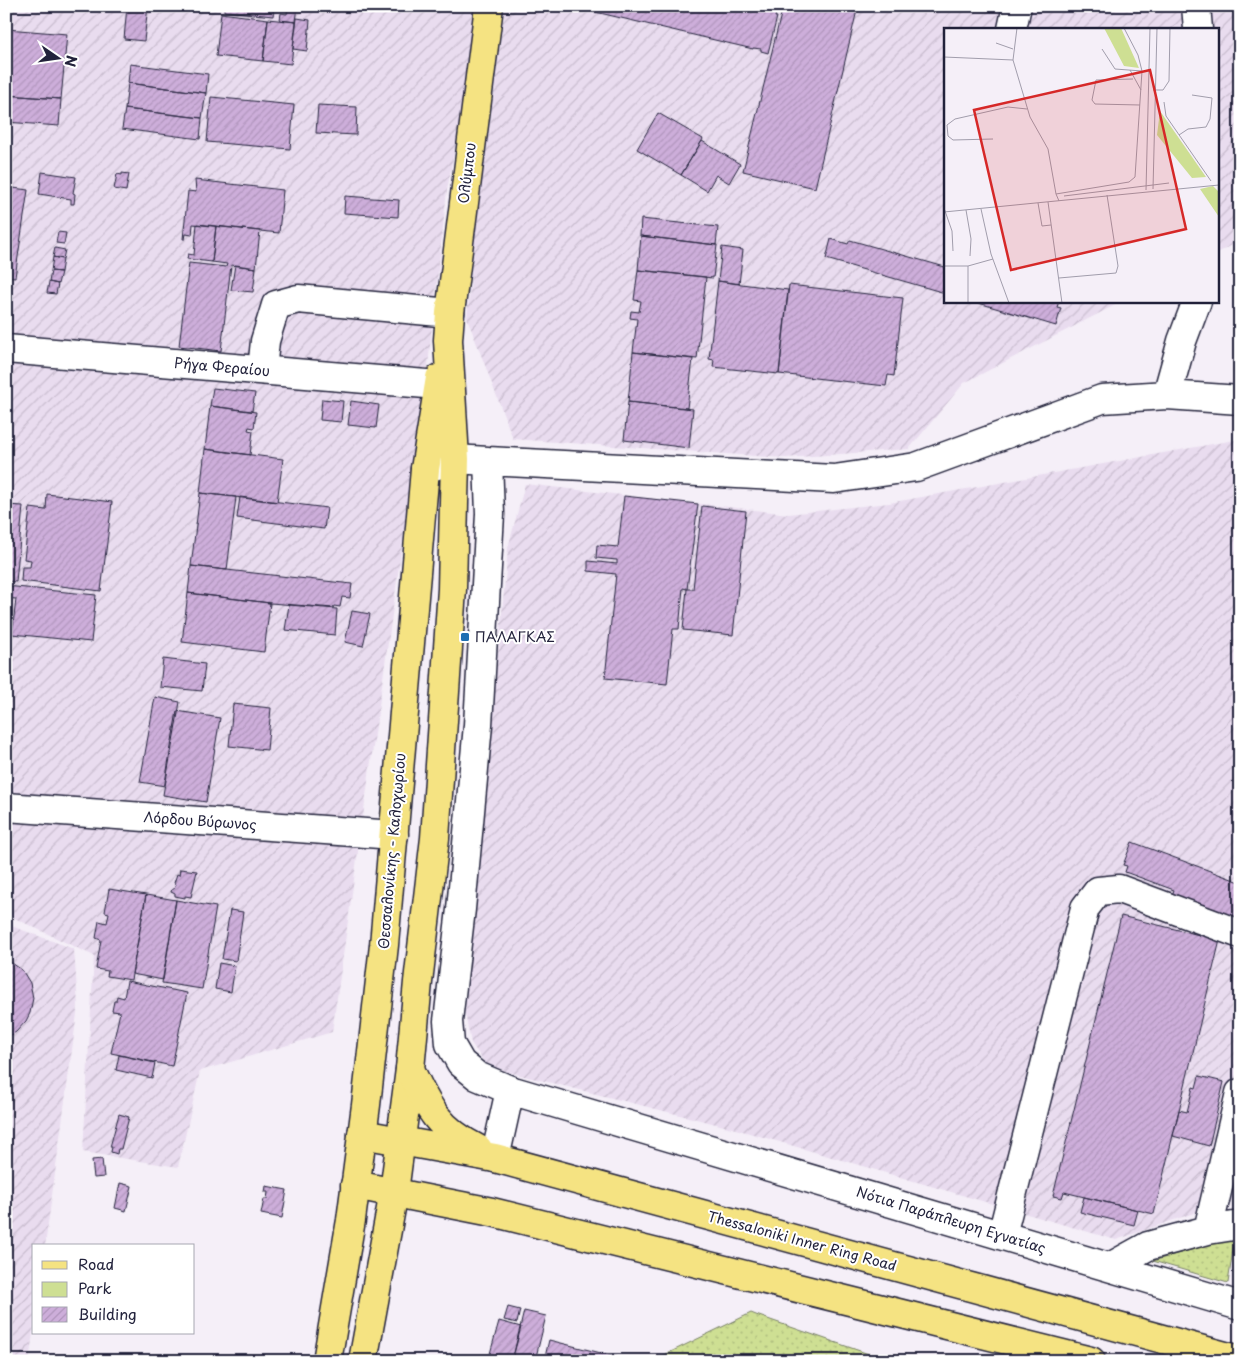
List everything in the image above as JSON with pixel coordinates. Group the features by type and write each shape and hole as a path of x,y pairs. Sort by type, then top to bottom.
{"main road":[{"name":"Ολύμπου","path":"448,340 489,6"},
{"name":"Θεσσαλονίκης - Καλοχωρίου","path":"327,1361 351,1220 362,1134 384,945 425,469 438,385 448,340"},
{"path":"363,1361 394,1192 410,1069 435,838 452,589 455,459 448,340"},
{"path":"410,1069 424,1100 442,1126 462,1141 495,1158"},
{"name":"Thessaloniki Inner Ring Road","path":"362,1134 495,1158 1240,1360"},
{"path":"356,1184 492,1212 1087,1360"}],"street":[{"path":"1012,28 1017,6"},
{"path":"1196,6 1198,28"},
{"path":"262,370 265,341 276,305 298,299 450,313"},
{"path":"1167,395 1182,341 1197,302"},
{"name":"Ρήγα Φεραίου","path":"6,349 438,385"},
{"path":"425,469 455,459 834,479 916,467 1102,399 1167,395 1240,400"},
{"name":"Νότια Παράπλευρη Εγνατίας","path":"488,461 490,514 478,725 461,909 448,1021 450,1044 461,1063 477,1076 510,1090 1240,1306"},
{"name":"Λόρδου Βύρωνος","path":"6,808 394,835"},
{"path":"1002,1235 1085,908 1098,891 1119,889 1240,934"},
{"path":"495,1158 510,1090"},
{"path":"1208,1230 1240,1093"},
{"path":"1110,1267 1148,1246 1208,1230 1240,1225"}],"shaded area":[{"path":"6,6 482,6 447,190 428,365 332,1032 200,1071 178,1167 83,1152 94,956 6,914"},
{"path":"505,6 1240,6 1240,227 1235,244 1218,252 1218,28 944,28 944,302 1121,302 964,383 909,449 785,458 513,439 467,318 474,243"},
{"path":"1240,439 1240,1197 1116,1240 732,1128 508,1072 485,1063 471,1043 465,1013 508,548 525,484 789,514 889,503"},
{"path":"6,924 74,949 78,1006 45,1244 32,1244 33,1334 29,1361 6,1361"}],"green space":[{"path":"1235,1237 1228,1283 1153,1261"},
{"path":"751,1313 756,1315 889,1361 652,1361"}],"building":[{"path":"127,6 148,6 144,41 124,39"},
{"path":"224,6 274,6 273,16 224,11"},
{"path":"288,6 298,6 296,22 280,20 281,13 287,14"},
{"path":"570,6 778,6 768,53 761,51 761,49 753,49"},
{"path":"783,6 858,6 815,188 743,171"},
{"path":"221,13 268,19 263,61 216,56"},
{"path":"297,18 310,20 307,51 293,49"},
{"path":"268,19 296,22 291,64 263,61"},
{"path":"7,29 67,34 61,99 6,95"},
{"path":"130,64 208,74 206,93 128,83"},
{"path":"128,83 206,93 202,118 125,109"},
{"path":"7,95 61,99 59,126 6,122"},
{"path":"211,97 294,105 290,149 207,142"},
{"path":"318,105 357,107 356,135 316,133"},
{"path":"125,109 202,118 200,139 122,129"},
{"path":"658,113 703,139 681,175 637,149"},
{"path":"702,141 740,164 729,183 716,175 707,191 681,175"},
{"path":"42,172 76,177 73,193 75,194 74,204 71,204 71,199 39,194"},
{"path":"122,173 129,174 126,191 114,189 117,174 122,175"},
{"path":"195,180 283,190 279,233 193,224 192,235 186,234 185,239 183,239 188,191 196,192"},
{"path":"6,187 28,190 15,277 6,276"},
{"path":"345,196 399,200 398,217 344,213"},
{"path":"641,219 718,227 716,245 640,236"},
{"path":"197,224 216,226 212,262 187,259 188,254 194,255"},
{"path":"216,226 260,231 256,268 231,265 221,351 179,346 189,263 226,267 227,264 212,262"},
{"path":"58,232 66,233 64,244 56,243"},
{"path":"641,236 717,245 713,278 638,270"},
{"path":"831,239 848,244 850,240 944,267 944,293 826,259"},
{"path":"722,247 743,250 739,284 718,281"},
{"path":"55,248 65,250 63,259 53,257"},
{"path":"53,257 63,259 61,272 51,271"},
{"path":"235,265 256,268 253,292 231,290"},
{"path":"638,270 706,277 697,359 633,352 637,319 630,318 631,311 639,312 641,301 634,300"},
{"path":"51,271 61,272 58,284 49,282"},
{"path":"718,281 788,290 779,374 713,367 714,360 709,359"},
{"path":"49,282 58,284 56,294 47,293"},
{"path":"789,285 903,298 894,376 888,375 886,386 779,374"},
{"path":"975,302 1059,302 1057,307 1061,308 1056,326"},
{"path":"633,352 693,359 687,408 628,402"},
{"path":"213,388 255,393 252,411 210,406"},
{"path":"322,399 343,401 341,422 320,420"},
{"path":"351,401 379,405 376,428 348,425"},
{"path":"628,402 693,409 689,448 624,440"},
{"path":"210,406 256,412 254,428 249,427 248,430 253,431 250,455 205,449"},
{"path":"205,449 283,459 277,502 200,493"},
{"path":"200,493 236,497 227,570 191,566"},
{"path":"47,494 112,502 101,591 21,581 22,567 30,567 31,560 24,559 30,508 46,510"},
{"path":"624,496 698,504 687,589 683,588 679,629 673,629 667,684 605,678 616,574 588,571 588,561 617,564 617,560 596,558 597,545 618,547"},
{"path":"240,497 327,508 324,529 237,518"},
{"path":"6,505 23,506 16,582 6,581"},
{"path":"702,506 746,511 733,635 683,630 687,589 693,589"},
{"path":"191,566 352,584 350,598 342,597 340,607 334,606 333,608 270,603 188,593"},
{"path":"6,586 96,595 91,642 12,634 16,599 6,598"},
{"path":"188,593 270,603 264,652 182,642"},
{"path":"6,598 11,599 6,641"},
{"path":"289,605 337,609 335,635 285,630"},
{"path":"352,611 370,614 363,646 345,642"},
{"path":"163,659 205,664 202,691 160,687"},
{"path":"155,697 180,702 165,786 140,782"},
{"path":"233,704 271,708 267,750 229,746"},
{"path":"177,711 220,718 206,802 163,795"},
{"path":"1132,842 1240,882 1240,921 1172,895 1174,890 1125,872 1127,866 1123,865"},
{"path":"180,869 197,871 191,897 175,896 171,892 176,884 174,883"},
{"path":"109,889 146,895 131,980 107,976 108,971 96,969 101,940 96,938 99,921 107,923 109,913 105,912"},
{"path":"146,895 176,900 163,980 132,974"},
{"path":"176,900 216,907 202,989 162,983"},
{"path":"230,910 243,912 236,961 222,959"},
{"path":"1121,916 1220,940 1154,1214 1064,1192 1062,1198 1053,1196"},
{"path":"6,959 22,970 30,983 33,998 26,1021 16,1032 6,1038"},
{"path":"219,963 235,966 231,992 215,989"},
{"path":"127,981 187,993 172,1066 111,1053 120,1012 112,1011 114,1001 116,1001 117,996 124,998"},
{"path":"119,1055 155,1063 152,1078 116,1070"},
{"path":"1199,1076 1224,1082 1209,1146 1173,1136 1179,1110 1187,1112 1193,1087 1196,1088"},
{"path":"119,1114 129,1117 121,1149 118,1149 117,1154 111,1152 112,1147 110,1147"},
{"path":"102,1159 104,1177 94,1178 92,1160"},
{"path":"120,1183 132,1186 126,1211 115,1208"},
{"path":"266,1186 287,1190 282,1218 261,1214 264,1199 267,1199 268,1192 265,1192"},
{"path":"1084,1197 1138,1210 1134,1225 1080,1212"},
{"path":"508,1307 520,1310 517,1323 504,1320"},
{"path":"524,1311 546,1316 535,1361 512,1361"},
{"path":"499,1321 521,1327 512,1361 488,1361"},
{"path":"549,1340 617,1357 616,1361 544,1361"}],"place":[{"name":"ΠΑΛΑΓΚΑΣ","path":"465,637"}]}
